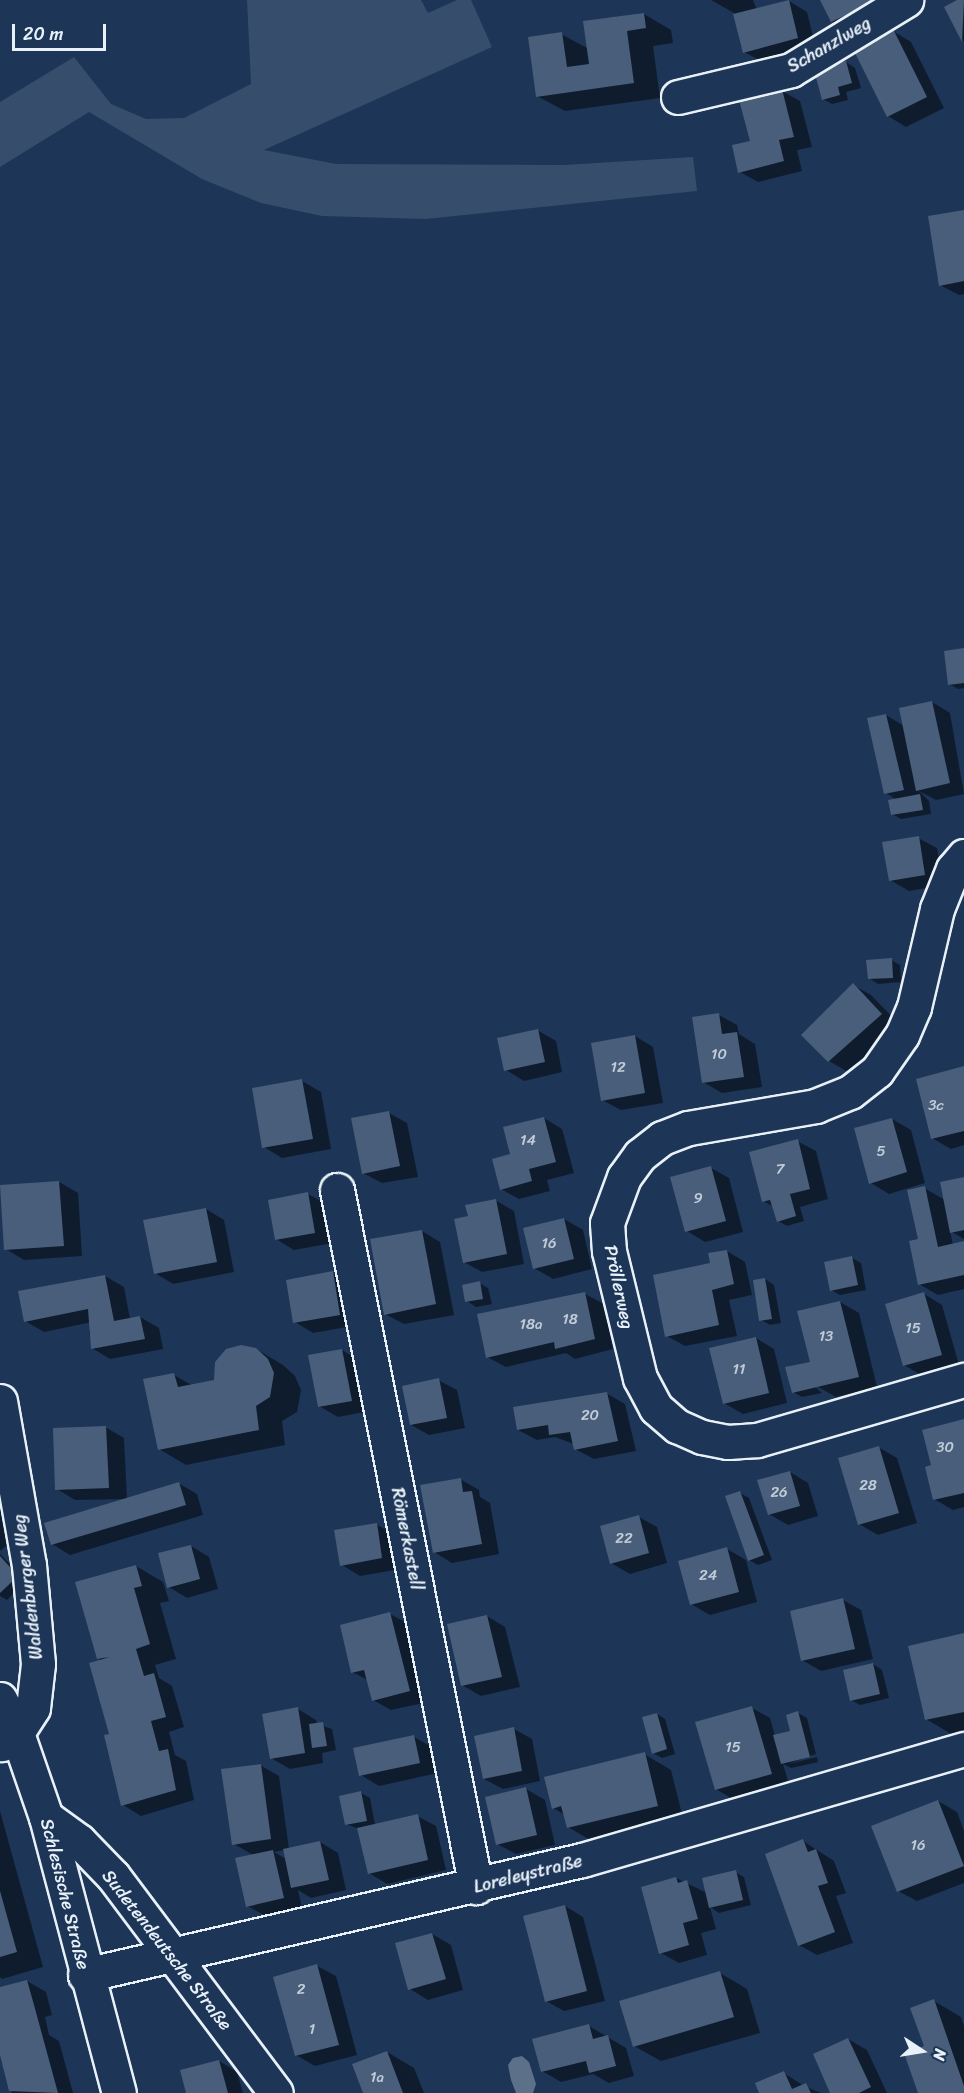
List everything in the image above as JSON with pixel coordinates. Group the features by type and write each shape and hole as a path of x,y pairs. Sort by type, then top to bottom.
{"street":[{"name":"Schanzlweg","path":"678,97 790,70 906,0"},
{"name":"Pröllerweg","path":"964,856 953,869 936,909 910,1016 902,1035 877,1071 850,1092 816,1106 688,1128 662,1138 640,1155 624,1177 607,1223 609,1251 640,1378 656,1408 685,1430 728,1442 757,1440 964,1380"},
{"name":"Römerkastell","path":"337,1190 476,1887"},
{"name":"Waldenburger Weg","path":"0,1401 28,1565 38,1664 33,1708 8,1739"},
{"name":"Schlesische Straße","path":"0,1699 8,1739 46,1817 85,1975 118,2093"},
{"name":"Loreleystraße","path":"85,1975 476,1887 964,1749"},
{"name":"Sudetendeutsche Straße","path":"46,1817 79,1841 113,1876 276,2093"}],"shaded area":[{"path":"247,0 421,0 428,13 457,0 471,0 492,47 264,150 336,164 564,165 693,157 697,191 426,219 322,216 261,203 202,179 89,112 0,167 0,102 74,57 111,104 146,119 184,118 251,84"},
{"path":"522,2056 529,2062 536,2084 533,2093 516,2093 511,2080 508,2065 513,2058"}],"building":[{"path":"789,0 798,38 743,53 733,14"},
{"path":"820,0 870,0 872,3 831,22"},
{"path":"957,0 964,0 962,42 944,7"},
{"path":"644,13 646,28 627,31 634,83 536,97 528,37 562,32 567,67 589,64 583,21"},
{"path":"893,29 927,97 887,117 853,49"},
{"path":"846,61 852,83 838,87 840,95 822,100 814,70"},
{"path":"782,89 794,137 779,140 784,161 738,173 732,145 750,141 739,100"},
{"path":"964,210 964,281 939,286 928,216"},
{"path":"964,648 964,683 948,685 944,651"},
{"path":"932,701 950,783 916,791 899,708"},
{"path":"886,714 904,790 884,794 867,718"},
{"path":"920,794 923,810 891,815 888,800"},
{"path":"919,836 925,875 889,881 882,842"},
{"path":"892,958 893,978 868,979 866,960"},
{"path":"853,983 882,1014 828,1062 801,1035"},
{"path":"719,1013 722,1034 737,1032 744,1077 702,1083 692,1017"},
{"path":"538,1029 545,1062 504,1071 497,1038"},
{"path":"635,1035 645,1093 601,1101 591,1043"},
{"path":"964,1066 964,1131 931,1139 916,1079"},
{"path":"302,1079 313,1139 262,1148 252,1088"},
{"path":"389,1111 400,1166 362,1174 351,1118"},
{"path":"544,1117 556,1162 529,1169 532,1181 500,1190 492,1159 510,1154 503,1127"},
{"path":"892,1118 907,1172 869,1184 854,1128"},
{"path":"798,1139 810,1189 790,1194 796,1216 777,1222 770,1200 762,1202 749,1152"},
{"path":"711,1166 726,1221 685,1232 670,1177"},
{"path":"964,1177 964,1230 950,1233 940,1182"},
{"path":"59,1181 64,1246 4,1250 0,1185"},
{"path":"925,1186 938,1247 964,1241 964,1275 918,1285 909,1241 918,1239 907,1190"},
{"path":"308,1192 315,1233 275,1240 268,1200"},
{"path":"496,1199 507,1254 463,1263 454,1219 468,1216 465,1205"},
{"path":"206,1208 217,1262 154,1274 143,1220"},
{"path":"564,1218 574,1259 533,1269 523,1228"},
{"path":"422,1230 436,1304 384,1315 370,1239"},
{"path":"727,1250 734,1284 712,1290 719,1325 665,1337 653,1275 710,1263 708,1253"},
{"path":"852,1256 858,1285 830,1291 824,1262"},
{"path":"333,1271 340,1315 293,1323 286,1280"},
{"path":"105,1275 114,1321 140,1316 145,1339 91,1349 88,1309 24,1322 18,1291"},
{"path":"765,1278 772,1319 759,1321 753,1280"},
{"path":"480,1281 483,1299 465,1302 462,1285"},
{"path":"585,1292 595,1339 555,1349 554,1342 486,1358 477,1314"},
{"path":"924,1292 942,1355 903,1366 885,1304"},
{"path":"840,1301 859,1377 792,1393 785,1367 810,1362 797,1311"},
{"path":"756,1337 769,1393 723,1404 709,1348"},
{"path":"241,1345 256,1348 268,1359 274,1373 270,1397 256,1406 259,1430 158,1450 143,1379 174,1373 178,1387 214,1380 215,1362 226,1349"},
{"path":"342,1349 352,1401 318,1407 308,1355"},
{"path":"439,1378 447,1418 410,1425 402,1386"},
{"path":"607,1392 618,1441 574,1450 570,1432 549,1435 548,1425 517,1430 513,1407"},
{"path":"964,1419 964,1493 933,1500 925,1467 931,1465 922,1430"},
{"path":"106,1426 109,1488 55,1490 53,1428"},
{"path":"879,1446 899,1513 858,1525 838,1458"},
{"path":"790,1471 800,1506 768,1515 757,1480"},
{"path":"461,1478 463,1492 472,1491 482,1544 433,1553 420,1485"},
{"path":"179,1482 186,1505 51,1545 44,1523"},
{"path":"740,1491 764,1555 748,1561 725,1496"},
{"path":"639,1515 649,1553 610,1564 600,1526"},
{"path":"377,1523 382,1558 340,1566 334,1530"},
{"path":"191,1545 200,1579 167,1588 158,1553"},
{"path":"727,1547 739,1592 690,1605 678,1561"},
{"path":"0,1556 18,1576 0,1593"},
{"path":"136,1565 142,1586 134,1588 150,1644 136,1649 144,1676 154,1673 166,1717 151,1721 159,1751 168,1749 176,1790 121,1806 104,1735 109,1734 89,1663 110,1657 97,1659 75,1582"},
{"path":"843,1598 855,1649 801,1661 790,1611"},
{"path":"390,1612 410,1691 372,1701 364,1670 351,1673 340,1625"},
{"path":"487,1615 502,1677 461,1686 447,1624"},
{"path":"964,1633 964,1712 925,1720 908,1646"},
{"path":"873,1663 880,1694 850,1701 843,1670"},
{"path":"752,1706 772,1774 715,1790 695,1722"},
{"path":"298,1707 305,1753 270,1759 262,1714"},
{"path":"798,1711 810,1757 781,1764 773,1735 790,1731 786,1715"},
{"path":"657,1713 667,1749 652,1754 642,1717"},
{"path":"323,1722 327,1746 312,1748 309,1724"},
{"path":"514,1727 522,1771 483,1779 474,1736"},
{"path":"414,1735 420,1763 359,1776 353,1748"},
{"path":"645,1752 658,1806 567,1828 561,1806 552,1809 544,1777"},
{"path":"261,1764 271,1839 232,1845 221,1769"},
{"path":"526,1787 537,1835 496,1845 485,1797"},
{"path":"361,1791 367,1821 345,1825 339,1796"},
{"path":"938,1800 964,1866 897,1892 871,1826"},
{"path":"418,1814 428,1860 368,1874 357,1828"},
{"path":"803,1839 808,1852 816,1849 828,1883 818,1886 835,1932 798,1946 765,1854"},
{"path":"320,1841 329,1880 291,1888 283,1849"},
{"path":"273,1850 284,1898 246,1907 235,1858"},
{"path":"736,1870 743,1900 709,1908 702,1878"},
{"path":"676,1877 678,1883 687,1880 698,1919 683,1923 689,1945 659,1954 641,1887"},
{"path":"0,1891 17,1952 0,1957"},
{"path":"565,1905 587,1991 545,2002 523,1916"},
{"path":"432,1933 446,1979 408,1990 395,1943"},
{"path":"317,1964 339,2045 295,2056 273,1977"},
{"path":"720,1971 734,2017 633,2047 619,2001"},
{"path":"27,1980 58,2093 9,2091 0,2055 0,1987"},
{"path":"934,1999 964,2086 964,2093 918,2093 904,2053 924,2046 910,2008"},
{"path":"589,2024 593,2039 608,2035 616,2066 589,2073 586,2061 541,2072 532,2039"},
{"path":"848,2038 871,2087 859,2093 830,2093 813,2054"},
{"path":"387,2051 403,2093 363,2093 352,2064"},
{"path":"219,2060 228,2093 186,2093 180,2070"},
{"path":"784,2071 792,2089 806,2083 811,2093 759,2093 755,2083"}]}
